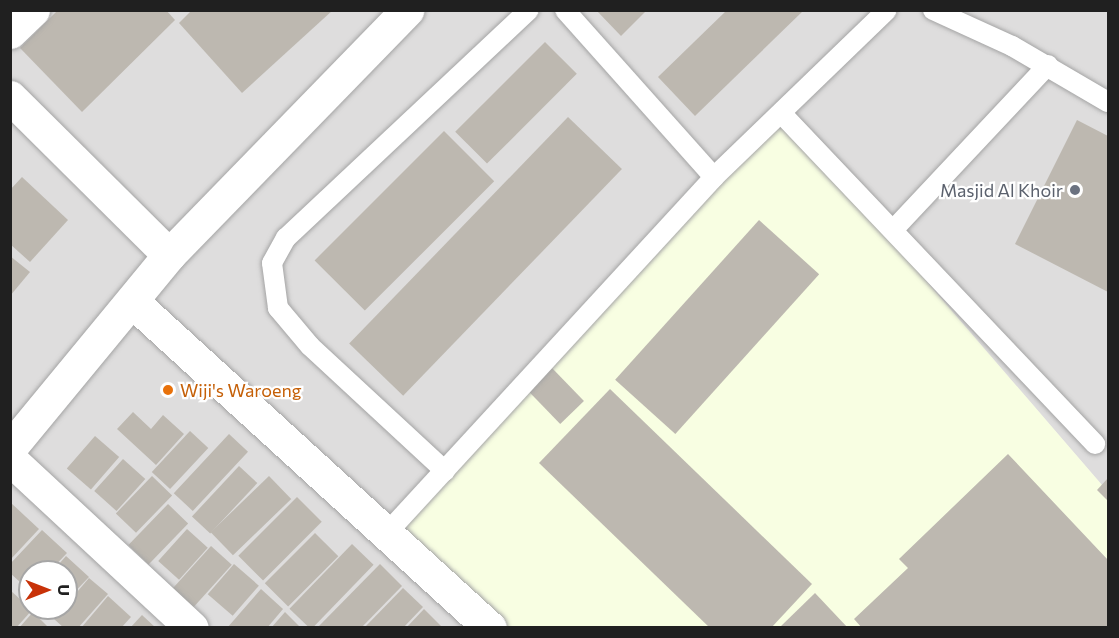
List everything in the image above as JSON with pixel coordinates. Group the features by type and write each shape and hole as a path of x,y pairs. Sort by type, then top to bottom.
{"street":[{"path":"10,32 33,10"},
{"path":"10,448 134,303 169,255 407,10"},
{"path":"10,97 169,255"},
{"path":"134,303 385,535 490,627"},
{"path":"10,459 192,627"}],"lane":[{"path":"445,471 278,308 272,264 286,238 530,10"},
{"path":"565,10 714,177"},
{"path":"385,535 714,177 782,114 887,10"},
{"path":"933,10 1048,65 1108,102"},
{"path":"894,229 1048,65"},
{"path":"782,114 894,229 1095,444"}],"shaded area":[{"path":"10,11 1108,11 1108,492 782,114 485,627 11,627"},
{"path":"782,114 1108,492 1108,627 485,627 385,535"}],"building":[{"path":"58,10 166,10 175,20 82,112 20,48"},
{"path":"192,10 333,10 242,93 179,23"},
{"path":"596,10 647,10 621,36"},
{"path":"727,10 804,10 695,116 658,77"},
{"path":"545,42 577,74 487,164 455,132"},
{"path":"568,117 622,169 403,396 349,344"},
{"name":"Masjid Al Khoir","path":"1077,120 1108,136 1108,292 1015,244"},
{"path":"444,131 494,181 365,311 315,260"},
{"path":"22,177 68,220 30,262 10,244 10,190"},
{"path":"759,220 819,274 675,434 615,380"},
{"path":"10,256 30,272 10,296"},
{"path":"552,368 584,401 560,424 528,391"},
{"path":"610,389 812,584 771,628 710,628 539,463"},
{"path":"133,412 151,429 163,415 184,434 156,465 117,429"},
{"path":"190,431 208,448 170,489 152,472"},
{"path":"229,434 248,452 193,511 174,493"},
{"path":"95,436 119,457 91,489 67,468"},
{"path":"1008,454 1108,560 1108,628 862,628 854,619 908,568 899,559"},
{"path":"123,459 145,479 117,511 94,491"},
{"path":"239,466 257,483 210,534 192,516"},
{"path":"152,476 172,495 136,533 116,513"},
{"path":"269,476 291,499 233,555 211,532"},
{"path":"1108,478 1108,501 1097,490"},
{"path":"297,497 322,522 263,580 238,556"},
{"path":"10,502 39,529 10,560"},
{"path":"168,504 188,523 149,564 128,545"},
{"path":"187,529 208,548 179,580 158,561"},
{"path":"42,530 67,553 60,560 18,560 18,580 10,573 10,564"},
{"path":"315,533 338,556 288,607 265,583"},
{"path":"352,544 374,565 313,628 309,628 289,609"},
{"path":"211,546 232,565 190,611 170,592"},
{"path":"234,564 259,586 233,616 208,594"},
{"path":"380,564 402,586 361,628 317,628"},
{"path":"78,567 89,577 78,588"},
{"path":"89,578 108,594 78,628 64,628 55,620 78,620 78,591"},
{"path":"403,588 423,607 403,628 364,628"},
{"path":"261,589 283,609 267,628 227,628"},
{"path":"10,590 18,597 18,620 23,620 16,628 10,628"},
{"path":"815,593 848,628 779,628"},
{"path":"108,596 131,617 121,628 81,628"},
{"path":"424,609 443,628 406,628"},
{"path":"285,612 301,628 271,628"},
{"path":"142,615 156,628 130,628"},
{"path":"26,620 41,620 49,628 19,628"}],"place":[{"name":"Masjid Al Khoir","path":"1075,190"},
{"name":"Wiji's Waroeng","path":"168,390"}]}
